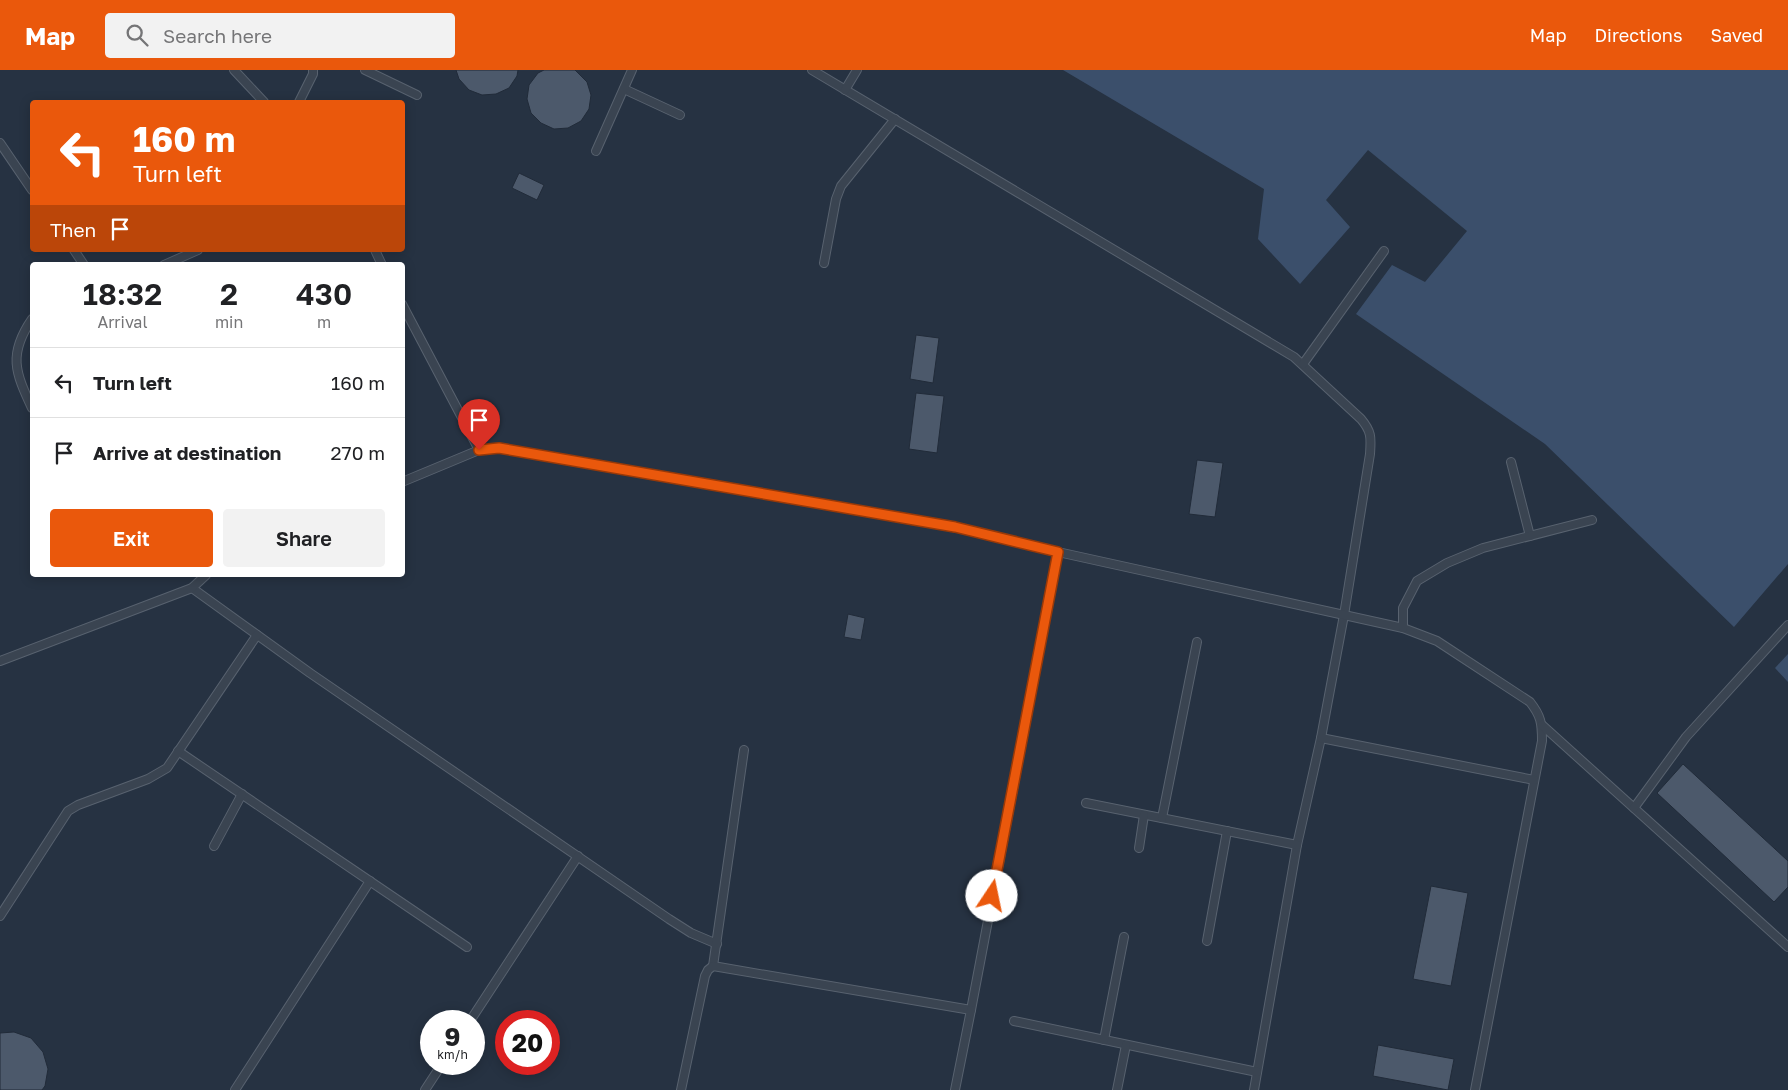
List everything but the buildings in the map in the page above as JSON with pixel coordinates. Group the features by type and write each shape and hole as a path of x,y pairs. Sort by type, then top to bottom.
{"lane":[{"path":"234,70 262,100"},
{"path":"300,100 313,74 313,70"},
{"path":"365,70 417,95"},
{"path":"596,151 632,70"},
{"path":"812,70 1294,357 1369,428 1371,438 1344,615 1321,738 1297,845 1254,1090"},
{"path":"845,90 857,70"},
{"path":"624,89 680,115"},
{"path":"824,263 836,199 841,186 895,120"},
{"path":"0,143 30,187"},
{"path":"1303,364 1384,251"},
{"path":"171,262 193,252"},
{"path":"406,317 479,450"},
{"path":"30,322 20,339 16,361 19,381 30,404"},
{"path":"405,481 479,450 499,448 945,525 1058,552 1403,628 1437,641 1530,702 1538,712 1542,725 1542,741 1475,1090"},
{"path":"1511,462 1530,536"},
{"path":"1403,628 1403,608 1417,581 1447,564 1483,548 1592,520"},
{"path":"955,1090 1058,552"},
{"path":"0,662 192,588 204,577"},
{"path":"192,588 257,635 691,933 716,944"},
{"path":"1634,808 1686,737 1788,625"},
{"path":"0,916 68,811 78,805 148,779 167,768 257,635"},
{"path":"1162,818 1197,642"},
{"path":"1542,725 1788,947"},
{"path":"1321,738 1534,780"},
{"path":"681,1090 705,976 713,966 744,750"},
{"path":"178,751 466,947"},
{"path":"214,846 242,794"},
{"path":"1086,803 1297,845"},
{"path":"1138,848 1144,814"},
{"path":"1207,941 1227,831"},
{"path":"477,1010 578,856"},
{"path":"235,1090 370,880"},
{"path":"1104,1040 1124,937"},
{"path":"713,966 971,1010"},
{"path":"1014,1021 1258,1072"},
{"path":"1117,1090 1126,1045"},
{"path":"425,1090 435,1075"}],"water":[{"path":"1063,70 1788,70 1788,564 1734,627 1545,444 1356,314 1392,265 1425,282 1467,231 1368,150 1326,200 1350,227 1300,284 1258,239 1264,189"},
{"path":"1788,654 1788,682 1775,668"}],"route":[{"path":"479,450 499,448 955,527 1058,552 992,896"}]}
